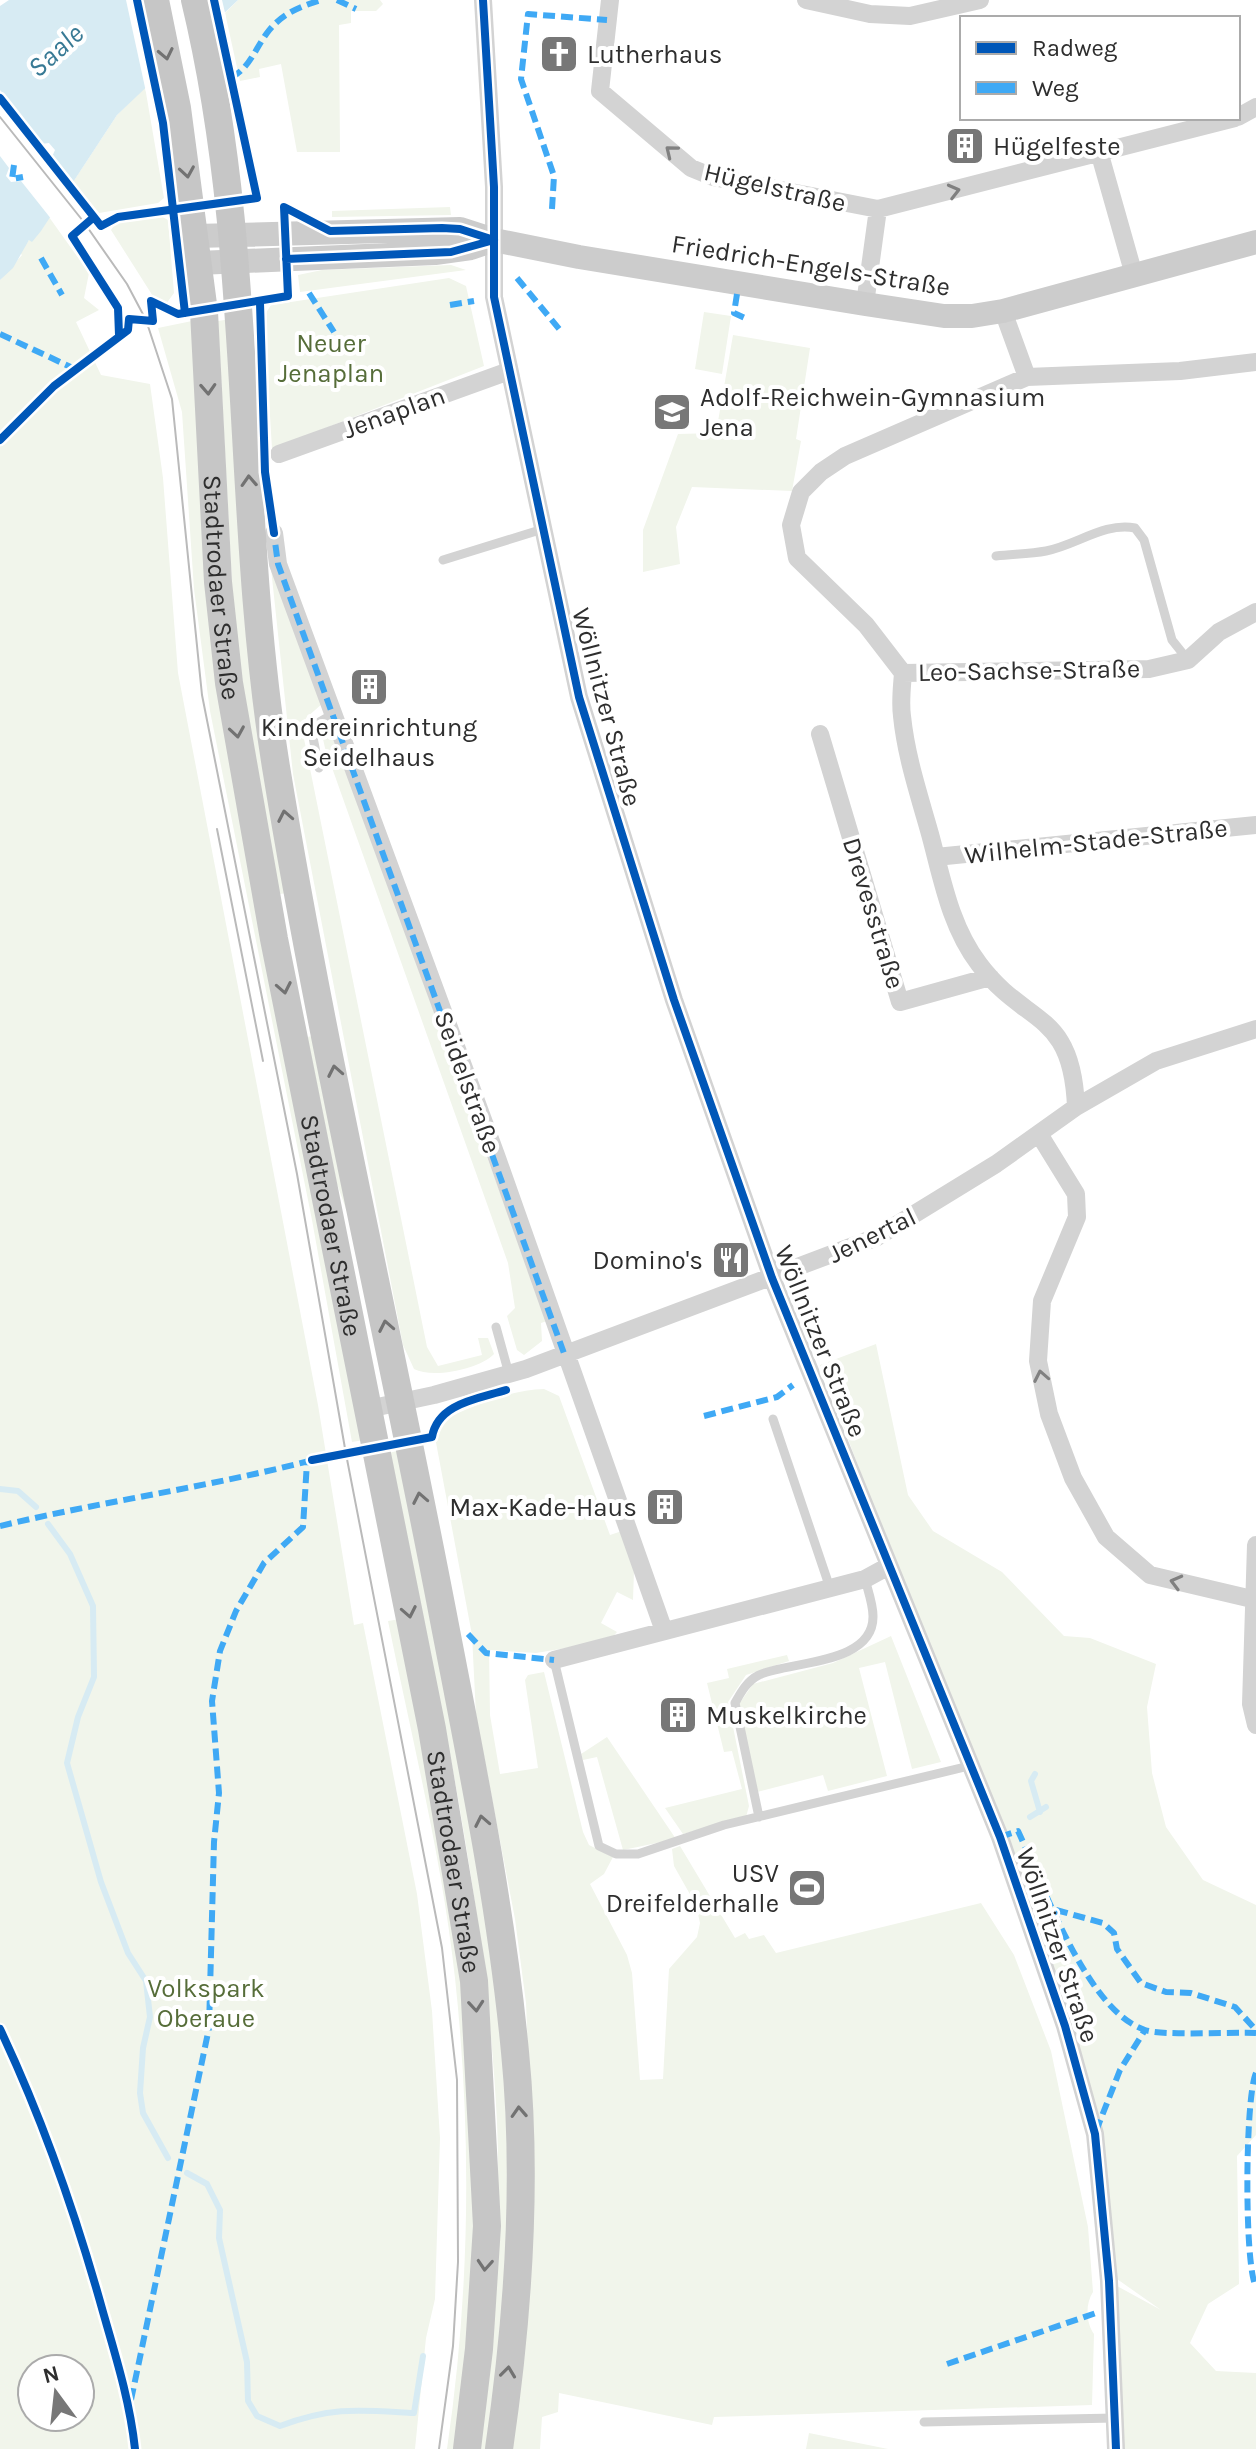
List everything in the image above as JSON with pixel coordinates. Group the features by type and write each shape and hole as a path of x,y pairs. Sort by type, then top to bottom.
{"main road":[{"name":"Stadtrodaer Straße","path":"155,0 177,108 197,250 218,582 229,683 251,816 455,1855 474,1981 487,2226 479,2349 467,2449"},
{"name":"Stadtrodaer Straße","path":"195,0 212,82 235,248 253,558 275,759 497,1897 516,2057 520,2233 499,2449"}],"street":[{"name":"Wöllnitzer Straße","path":"483,0 494,297 579,697 670,988 772,1277 887,1567 1000,1837 1065,2026 1095,2134 1109,2281 1116,2449"},
{"name":"Hügelstraße","path":"610,0 600,91 691,168 713,177 878,209 1230,120"},
{"path":"806,0 871,7 910,16 980,0"},
{"path":"1100,155 1134,275"},
{"name":"Hügelstraße","path":"865,304 878,209"},
{"name":"Friedrich-Engels-Straße","path":"197,250 235,248 443,253 494,240 865,304 944,316 972,316 1003,311 1256,242"},
{"path":"1003,311 1027,377 1180,371 1256,362"},
{"name":"Jenaplan","path":"279,454 509,371"},
{"name":"Leo-Sachse-Straße","path":"1027,377 845,456 821,472 801,492 791,525 797,558 866,625 903,673 1149,669 1188,660 1219,632 1256,612"},
{"name":"Seidelstraße","path":"274,533 278,564 335,713 664,1631"},
{"path":"903,673 901,712 906,747 950,912 977,962 990,977 1047,1023 1069,1052 1076,1107"},
{"name":"Drevesstraße","path":"820,734 900,1002 990,977"},
{"name":"Wilhelm-Stade-Straße","path":"936,857 1256,825"},
{"name":"Jenertal","path":"368,1409 509,1375 877,1237 973,1179 1076,1107 1156,1061 1256,1029"},
{"path":"1039,1134 1076,1194 1077,1217 1042,1301 1038,1361 1049,1414 1073,1478 1106,1537 1150,1575 1252,1599"},
{"path":"1256,1545 1251,1704 1256,1725"},
{"path":"554,1660 865,1579 887,1567"}],"lane":[{"path":"996,556 1057,548 1119,525 1135,528 1144,540 1172,640 1188,660"},
{"path":"443,560 543,529"},
{"path":"319,768 311,727 335,713"},
{"path":"496,1327 509,1375"},
{"path":"773,1419 830,1588"},
{"path":"759,1817 737,1725 735,1703 745,1686 759,1675 837,1657 864,1641 873,1618 865,1579"},
{"path":"554,1660 599,1846 616,1854 638,1854 759,1817 969,1766"},
{"path":"924,2422 1115,2418"}],"green space":[{"path":"238,0 380,0 383,4 376,11 351,11 351,23 339,25 340,152 297,152 281,64 259,69 260,77 240,81 225,13"},
{"path":"145,87 164,198 158,203 99,213 73,182 117,115"},
{"path":"450,207 451,215 332,217 332,211"},
{"path":"157,214 168,220 174,293 166,304 156,301 111,230 115,224"},
{"name":"Volkspark Oberaue","path":"49,217 89,273 84,298 99,310 76,322 101,375 150,384 163,478 178,673 318,1405 354,1625 363,1623 417,1894 432,2011 440,2138 435,2299 426,2338 415,2449 0,2449 0,280 22,255 19,252"},
{"path":"451,265 466,270 300,292 298,275 322,270"},
{"name":"Neuer Jenaplan","path":"449,278 466,286 484,366 272,449 264,316 271,305"},
{"path":"704,312 731,316 722,374 695,369"},
{"path":"231,319 289,893 279,894 252,751 234,620 218,321"},
{"path":"192,321 209,613 364,1440 352,1442 312,1220 210,711 194,589 182,412 158,328"},
{"path":"733,335 810,348 796,439 801,441 792,491 692,487 676,527 680,564 643,572 643,530 678,434 716,433"},
{"path":"270,559 323,703 306,718 302,729 427,1347 438,1366 482,1355 478,1338 488,1338 494,1354 478,1364 456,1371 433,1373 414,1369 403,1345 293,774"},
{"path":"324,722 328,722 547,1321 541,1323 542,1341 524,1355 517,1350 507,1316 515,1308 508,1263 325,748 321,730"},
{"path":"318,1035 351,1223 337,1184 307,1037"},
{"path":"876,1344 908,1495 933,1531 1002,1572 1064,1636 1090,1638 1156,1664 1147,1707 1152,1773 1166,1827 1203,1880 1256,1905 1256,2135 1237,2156 1239,2284 1208,2304 1190,2343 1216,2371 1256,2373 1256,2449 1124,2449 1117,2286 1161,2310 1117,2279 1103,2133 978,1764 898,1571 820,1365"},
{"path":"544,1389 559,1396 610,1535 622,1531 634,1571 633,1600 617,1592 601,1623 617,1632 609,1641 536,1653 489,1650 490,1715 500,1774 538,1768 525,1680 528,1675 544,1672 583,1832 589,1845 613,1857 604,1874 590,1884 627,1955 632,1973 640,2080 663,2079 669,1969 697,1937 700,1923 696,1905 674,1866 672,1849 680,1846 735,1938 745,1933 749,1939 764,1935 776,1953 981,1903 1014,1955 1051,2051 1088,2227 1093,2292 1088,2313 1094,2334 1092,2405 714,2417 712,2425 559,2393 558,2412 542,2417 540,2449 511,2449 529,2077 526,2003 515,1919 476,1715 472,1635 435,1437 441,1421 491,1400"},
{"path":"400,1450 462,1757 504,2042 511,2214 489,2449 479,2449 498,2204 497,2122 491,2037 482,1953 456,1786 389,1453"},
{"path":"400,1619 446,1860 471,2043 476,2147 475,2234 456,2449 447,2449 464,2273 464,2096 455,1978 442,1888 388,1621"},
{"path":"891,1636 941,1762 912,1769 885,1662 859,1668 887,1776 828,1791 823,1775 757,1792 739,1704 753,1684 833,1663"},
{"path":"787,1655 789,1661 746,1675 728,1702 749,1806 746,1817 683,1834 665,1808 742,1789 732,1751 724,1752 707,1683 729,1678 727,1669"},
{"path":"607,1737 676,1839 623,1850 597,1757 583,1760 581,1754"},
{"path":"809,2433 888,2449 806,2449"}],"water":[{"name":"Saale","path":"9,0 238,0 117,115 41,231 32,242 29,240 13,268 0,280 0,6"}],"pier":[{"path":"126,0 222,0 226,17 146,92"},
{"path":"0,90 41,144 49,143 55,150 52,157 76,185 52,220 21,181 11,182 6,176 9,168 0,156"}],"waterway":[{"path":"0,1489 18,1491 36,1507"},
{"path":"48,1524 70,1554 93,1606 94,1677 78,1717 67,1763 101,1882 128,1953 146,1981 150,2017 143,2048 140,2093 143,2113 168,2158"},
{"path":"1035,1774 1031,1781 1040,1812"},
{"path":"1030,1817 1046,1807"},
{"path":"187,2173 207,2184 220,2210 219,2238 247,2362 248,2401 257,2416 280,2426 331,2412 414,2413 423,2356"}],"tram line":[{"path":"0,117 83,221 127,284 146,320 172,399 202,695 297,1174 346,1454 442,1948 457,2080 458,2262 453,2346 439,2449"},
{"path":"217,829 263,1061"}],"marked path":[{"path":"231,78 247,64 278,21 321,0"},
{"path":"337,0 356,9"},
{"path":"552,209 554,176 521,79 528,14 607,20"},
{"path":"14,165 12,179 23,177"},
{"path":"41,258 62,295"},
{"path":"517,278 560,330"},
{"path":"309,293 334,332"},
{"path":"737,294 734,313 747,319"},
{"path":"450,305 474,301"},
{"path":"0,334 75,369"},
{"path":"273,527 278,564 565,1356"},
{"path":"704,1416 777,1397 793,1385"},
{"path":"0,1526 313,1460"},
{"path":"131,2400 209,2028 214,1842 219,1793 212,1701 220,1651 236,1611 264,1563 303,1527 307,1462"},
{"path":"468,1634 486,1653 554,1660"},
{"path":"1000,1837 1018,1831 1069,1944 1104,1998 1124,2018 1154,2032 1256,2033"},
{"path":"1056,1910 1103,1923 1114,1933 1117,1949 1141,1983 1166,1992 1191,1993 1235,2007 1256,2030"},
{"path":"1096,2131 1120,2070 1145,2030"},
{"path":"1256,2073 1252,2088 1247,2181 1249,2248 1256,2287"},
{"path":"947,2364 1096,2313"}],"cycle path":[{"path":"137,0 163,123 185,313"},
{"path":"0,98 101,226 118,217 257,198 214,0"},
{"path":"483,0 494,187 494,297 579,697 674,1000 772,1278 1000,1837 1065,2026 1095,2134 1109,2281 1116,2449"},
{"path":"0,440 54,386 128,330 129,319 153,321 151,301 178,314 288,296 284,207 330,231 442,228 460,229 494,240"},
{"path":"94,217 72,236 118,308 119,335"},
{"path":"286,259 451,252 494,240"},
{"path":"260,303 265,472 274,533"},
{"path":"312,1460 432,1437 442,1417 451,1410 506,1390"},
{"path":"0,2029 58,2168 82,2240 122,2380 135,2449"}],"place":[{"name":"Lutherhaus","path":"559,54"},
{"name":"Hügelfeste","path":"965,146"},
{"name":"Adolf-Reichwein-Gymnasium Jena","path":"672,412"},
{"name":"Kindereinrichtung Seidelhaus","path":"369,687"},
{"name":"Domino's","path":"731,1260"},
{"name":"Max-Kade-Haus","path":"665,1507"},
{"name":"Muskelkirche","path":"678,1715"},
{"name":"USV Dreifelderhalle","path":"807,1888"}]}
